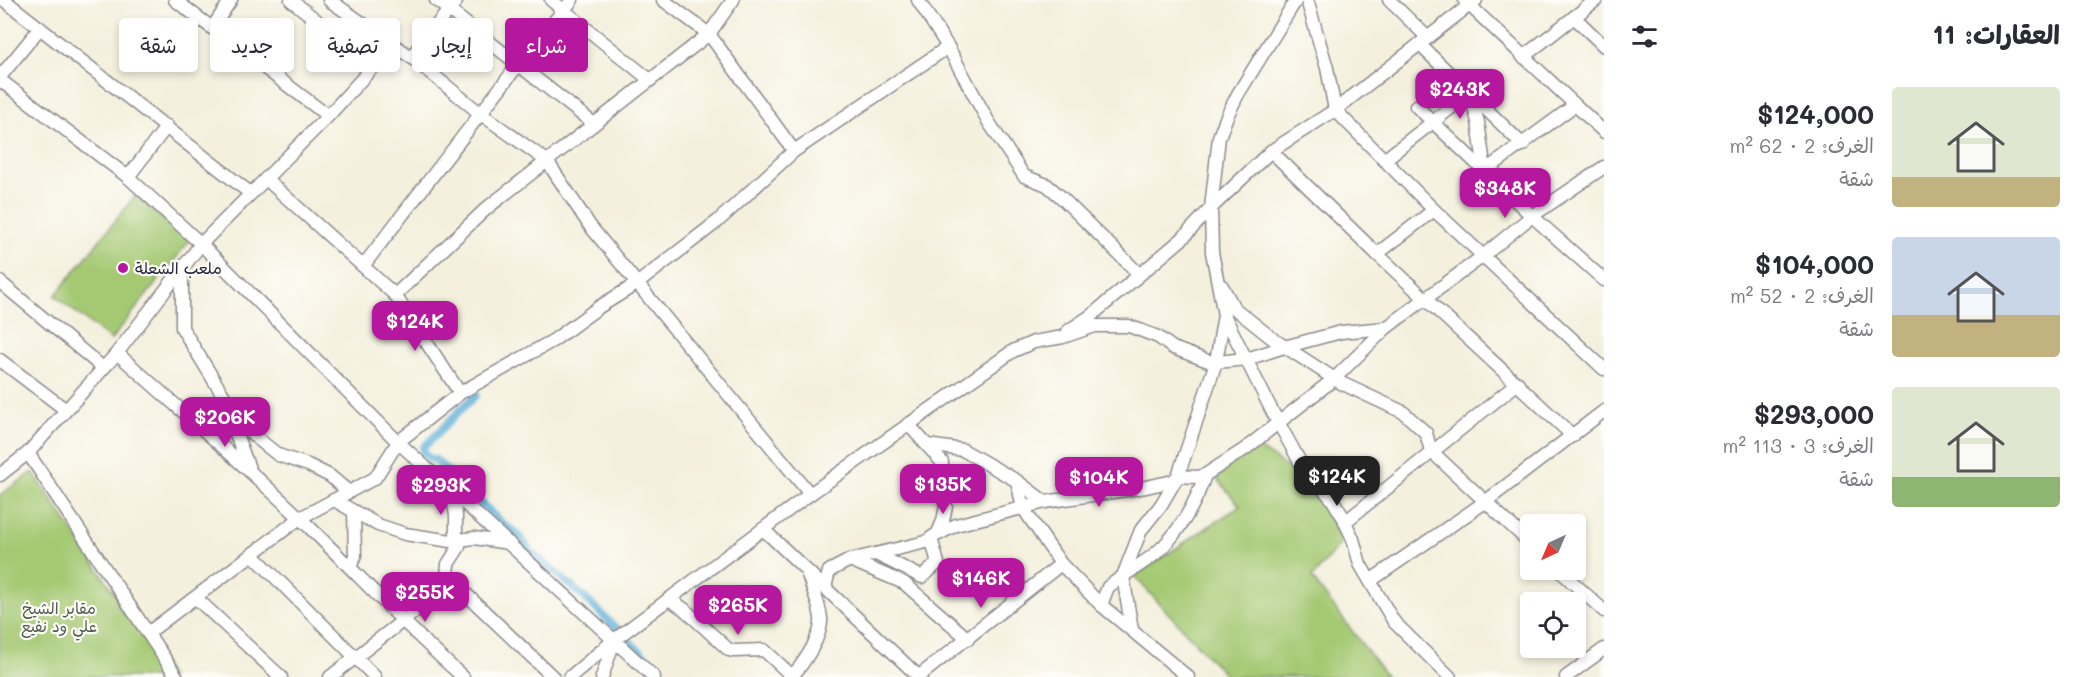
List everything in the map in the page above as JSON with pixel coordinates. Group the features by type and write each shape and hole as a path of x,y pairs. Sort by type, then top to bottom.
{"street":[{"path":"4,0 250,193"},
{"path":"175,0 210,26"},
{"path":"219,18 231,0"},
{"path":"291,0 314,18"},
{"path":"329,0 355,18"},
{"path":"436,0 453,5 505,53"},
{"path":"551,0 568,5 650,80"},
{"path":"663,0 710,34 794,151"},
{"path":"394,295 487,208 710,34 733,0"},
{"path":"918,0 948,47 988,121 1024,176 1047,185 1139,274"},
{"path":"1296,0 1238,94 1220,137 1211,208 1212,252 1224,315 1300,462 1332,499 1346,520 1345,525 1353,538 1360,564 1394,622 1450,677"},
{"path":"1307,0 1327,68 1335,110 1434,210 1604,369"},
{"path":"1389,0 1470,93 1523,145"},
{"path":"1523,57 1596,0"},
{"path":"1053,338 1092,315 1182,239 1271,151 1335,110 1470,2 1523,57 1604,132"},
{"path":"411,57 453,5"},
{"path":"557,18 568,5"},
{"path":"1574,17 1604,46"},
{"path":"40,28 0,78 128,177 201,244 398,442 654,677"},
{"path":"148,633 300,518 375,478 398,442 460,393 554,340 599,307 638,283 718,221 794,151 948,47"},
{"path":"400,50 481,114 547,161 590,226 810,494"},
{"path":"270,72 328,116"},
{"path":"0,475 28,453 117,353 201,244 368,72"},
{"path":"363,266 513,72"},
{"path":"527,72 594,124"},
{"path":"1384,160 1470,93"},
{"path":"1470,93 1478,122 1485,171"},
{"path":"1485,171 1575,105"},
{"path":"1416,106 1532,216 1604,280"},
{"path":"128,177 167,126"},
{"path":"1271,151 1377,254 1573,436"},
{"path":"931,538 956,525 1045,501 1146,487 1173,481 1178,476 1205,475 1245,449 1334,379 1386,328 1483,256 1532,216 1604,166"},
{"path":"266,179 394,295 460,393"},
{"path":"1377,254 1434,210"},
{"path":"182,268 182,328 242,426 278,455 308,465 330,476 348,492"},
{"path":"1217,277 1234,308 1284,346 1334,379 1403,412 1426,433 1431,451 1520,534"},
{"path":"0,282 103,368"},
{"path":"1132,630 1123,576 1141,531 1161,505 1178,476 1216,362 1224,315"},
{"path":"570,677 614,640 810,494 1013,351 1034,342 1095,326 1129,326 1158,337 1173,348 1216,362 1247,359 1284,346 1341,332 1386,328"},
{"path":"117,353 300,518 402,621 463,677"},
{"path":"1,361 66,410"},
{"path":"1346,520 1518,383"},
{"path":"1370,581 1485,502 1604,411"},
{"path":"825,588 829,571 850,561 926,542 938,533 946,506 942,482 942,462 908,424"},
{"path":"242,426 236,434 252,475"},
{"path":"927,445 963,450 1017,481 1045,501"},
{"path":"28,453 177,677"},
{"path":"1101,605 1108,587 1154,555 1170,539 1198,496 1205,475"},
{"path":"1017,481 1023,508 1061,564 1101,605 1188,677"},
{"path":"330,677 441,589 447,576 448,564 459,547 456,540 456,514 451,490"},
{"path":"334,500 378,525 405,534 456,540 474,538 509,543"},
{"path":"350,567 355,556 354,512"},
{"path":"763,529 919,677 1061,564"},
{"path":"876,554 922,577 938,563 931,538"},
{"path":"253,555 375,677"},
{"path":"850,561 904,583 968,639"},
{"path":"669,599 684,609 729,650 764,650 792,677 800,668 816,640 822,620 806,570"},
{"path":"447,576 553,677"},
{"path":"1570,580 1604,611"},
{"path":"196,598 281,677"},
{"path":"602,677 614,640"},
{"path":"1566,677 1604,649"}],"green space":[{"name":"ملعب الشعلة","path":"135,196 190,240 111,340 55,296"},
{"path":"1254,445 1327,494 1340,544 1312,578 1387,677 1227,677 1134,576 1240,506 1216,478"},
{"name":"مقابر الشيخ علي ود نفيع","path":"33,472 171,677 0,677 0,495"}],"waterway":[{"path":"476,395 423,448 426,455 436,460 504,525 517,534 530,551 584,597 666,677"}],"place":[{"name":"ملعب الشعلة","path":"123,268"}]}
